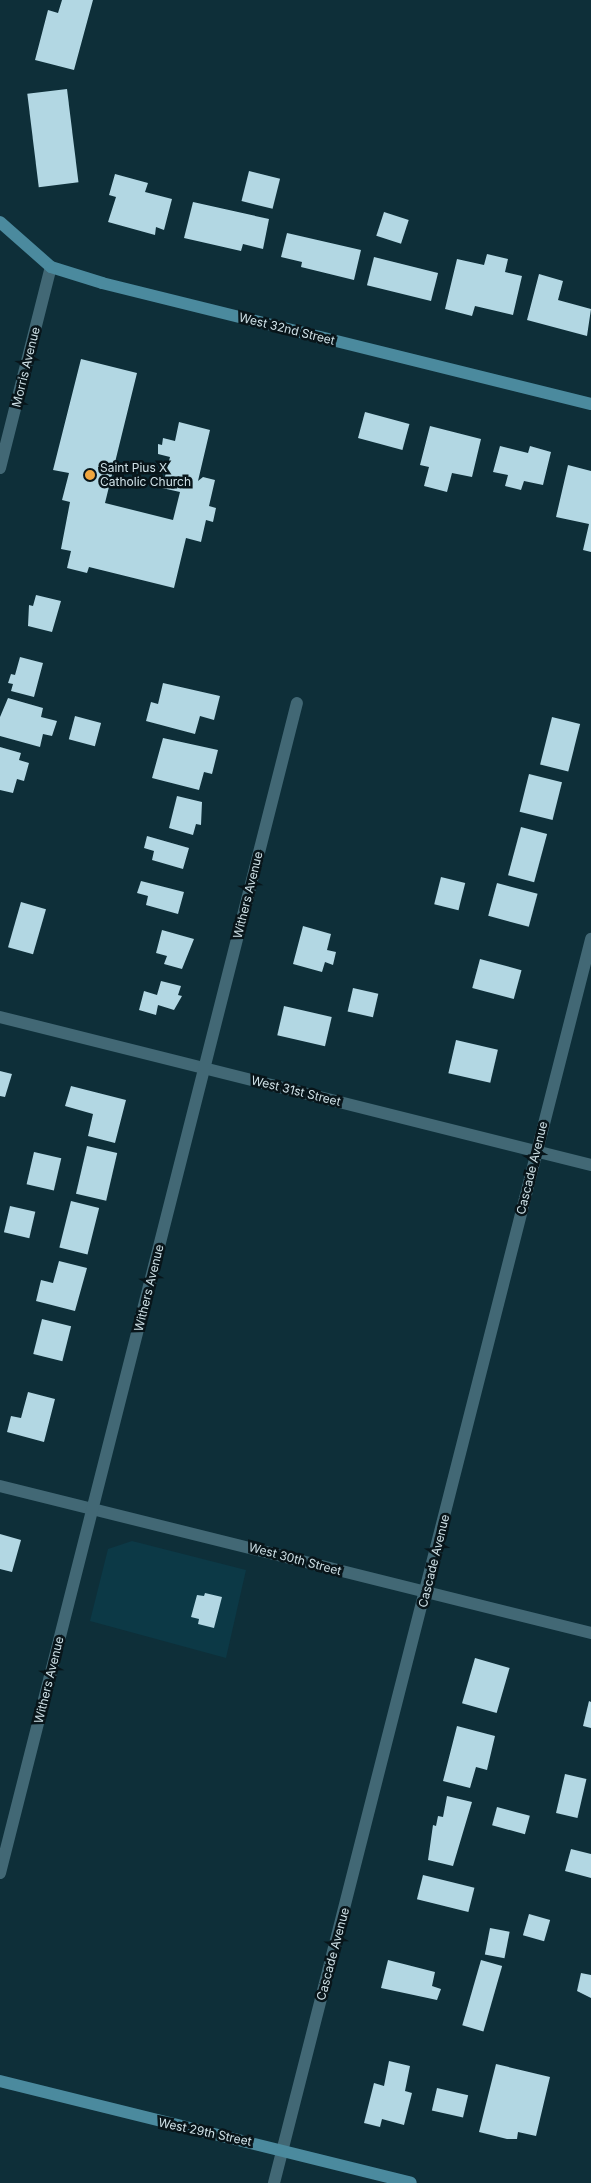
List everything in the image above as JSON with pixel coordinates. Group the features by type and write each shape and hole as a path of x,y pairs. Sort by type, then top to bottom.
{"street":[{"name":"West 32nd Street","path":"0,222 51,267 111,286 591,404"},
{"name":"Morris Avenue","path":"0,468 51,267"},
{"name":"Withers Avenue","path":"0,1873 296,703"},
{"name":"Cascade Avenue","path":"274,2183 427,1594 536,1152 591,939"},
{"name":"West 31st Street","path":"0,1017 591,1165"},
{"name":"West 30th Street","path":"0,1486 93,1507 427,1594 591,1633"},
{"name":"West 29th Street","path":"0,2081 115,2112 282,2149 410,2183"}],"shaded area":[{"path":"132,1541 246,1570 226,1658 90,1621 108,1549"}],"building":[{"path":"62,0 93,0 74,70 35,60 48,10 58,13"},
{"path":"67,89 78,182 39,187 27,94"},
{"path":"249,171 280,179 273,209 242,201"},
{"path":"115,174 148,183 145,192 172,199 164,230 156,227 155,235 108,222 116,197 109,195"},
{"path":"193,202 269,219 263,249 243,244 241,251 184,238"},
{"path":"384,212 409,220 401,244 376,236"},
{"path":"287,233 361,250 354,280 301,267 302,262 281,257"},
{"path":"487,254 508,259 505,272 522,276 513,315 475,306 472,316 445,309 457,259 484,265"},
{"path":"374,257 438,273 431,301 367,285"},
{"path":"539,274 563,281 558,300 591,309 587,336 527,320"},
{"name":"Saint Pius X Catholic Church","path":"81,359 137,373 105,503 173,520 180,492 162,488 170,457 158,454 158,444 162,445 163,438 175,441 179,422 210,430 198,481 203,477 215,480 209,506 216,508 213,522 206,520 201,542 186,538 174,588 89,567 87,573 67,568 71,551 61,549 70,502 62,500 69,473 53,470"},
{"path":"365,412 409,424 402,450 358,438"},
{"path":"430,426 481,439 472,477 452,473 447,492 424,486 429,467 420,465"},
{"path":"500,446 528,453 530,446 551,452 543,485 524,481 521,490 505,486 508,475 493,472"},
{"path":"568,465 591,471 591,552 583,550 589,524 556,517"},
{"path":"36,595 61,601 52,632 28,626 29,605 33,606"},
{"path":"20,657 43,663 34,697 11,691 13,684 8,683 11,674 15,675"},
{"path":"163,683 220,696 214,720 200,716 195,734 146,721 151,702 158,704"},
{"path":"8,698 43,708 41,717 57,721 52,736 43,734 40,747 0,736 0,717"},
{"path":"75,716 101,723 95,746 69,739"},
{"path":"552,717 580,724 568,772 540,765"},
{"path":"163,738 218,750 212,774 204,772 199,790 152,778"},
{"path":"0,747 21,753 19,760 29,763 24,781 17,779 13,793 0,790"},
{"path":"529,774 562,782 553,820 520,812"},
{"path":"177,796 202,802 201,825 196,824 193,835 169,828"},
{"path":"521,827 547,834 534,882 508,875"},
{"path":"147,836 189,848 183,869 152,860 154,851 144,848"},
{"path":"441,877 465,883 458,910 434,904"},
{"path":"141,881 184,892 178,914 146,905 148,896 137,893"},
{"path":"497,883 538,894 529,927 488,916"},
{"path":"21,902 46,909 33,954 8,947"},
{"path":"303,926 331,934 327,950 336,952 333,965 325,962 322,972 293,964"},
{"path":"162,930 194,939 182,969 164,964 167,956 156,953"},
{"path":"480,959 522,970 514,999 472,988"},
{"path":"161,981 181,986 178,995 182,996 174,1010 158,1005 156,1015 139,1010 144,991 157,995"},
{"path":"353,988 378,994 373,1017 348,1011"},
{"path":"284,1006 332,1017 325,1046 277,1035"},
{"path":"456,1040 498,1050 490,1083 448,1073"},
{"path":"0,1071 12,1074 5,1097 0,1096"},
{"path":"71,1086 126,1100 115,1143 88,1136 93,1114 65,1106"},
{"path":"87,1146 117,1153 106,1201 76,1194"},
{"path":"34,1152 61,1158 54,1190 27,1184"},
{"path":"71,1201 99,1208 88,1255 59,1248"},
{"path":"10,1206 35,1212 29,1238 4,1232"},
{"path":"59,1261 87,1268 75,1311 36,1301 41,1280 53,1283"},
{"path":"42,1319 71,1326 62,1361 33,1354"},
{"path":"28,1392 55,1399 44,1442 7,1432 11,1416 21,1418"},
{"path":"0,1534 21,1540 12,1572 0,1569"},
{"path":"205,1593 222,1597 214,1628 198,1624 199,1619 191,1617 197,1595 204,1596"},
{"path":"475,1658 510,1668 497,1713 462,1703"},
{"path":"589,1701 591,1702 591,1728 583,1726"},
{"path":"457,1726 495,1736 487,1770 476,1767 470,1788 443,1781"},
{"path":"565,1774 586,1779 577,1818 556,1813"},
{"path":"447,1796 472,1802 453,1866 428,1860 433,1825 436,1826 438,1816 443,1817"},
{"path":"497,1807 530,1816 525,1834 492,1825"},
{"path":"571,1849 591,1854 591,1878 565,1871"},
{"path":"423,1875 474,1888 468,1912 417,1899"},
{"path":"529,1914 550,1920 544,1941 523,1935"},
{"path":"490,1928 510,1932 504,1958 485,1955"},
{"path":"388,1960 435,1972 432,1986 441,1989 437,2000 381,1988"},
{"path":"481,1960 502,1966 483,2031 462,2025"},
{"path":"581,1973 591,1975 591,1998 577,1991"},
{"path":"389,2061 410,2066 405,2091 412,2093 404,2125 382,2119 380,2127 364,2123 374,2083 384,2086"},
{"path":"496,2064 550,2077 536,2136 518,2132 517,2139 507,2139 479,2132"},
{"path":"437,2088 468,2095 463,2118 432,2110"}],"place":[{"name":"Saint Pius X Catholic Church","path":"90,475"}]}
